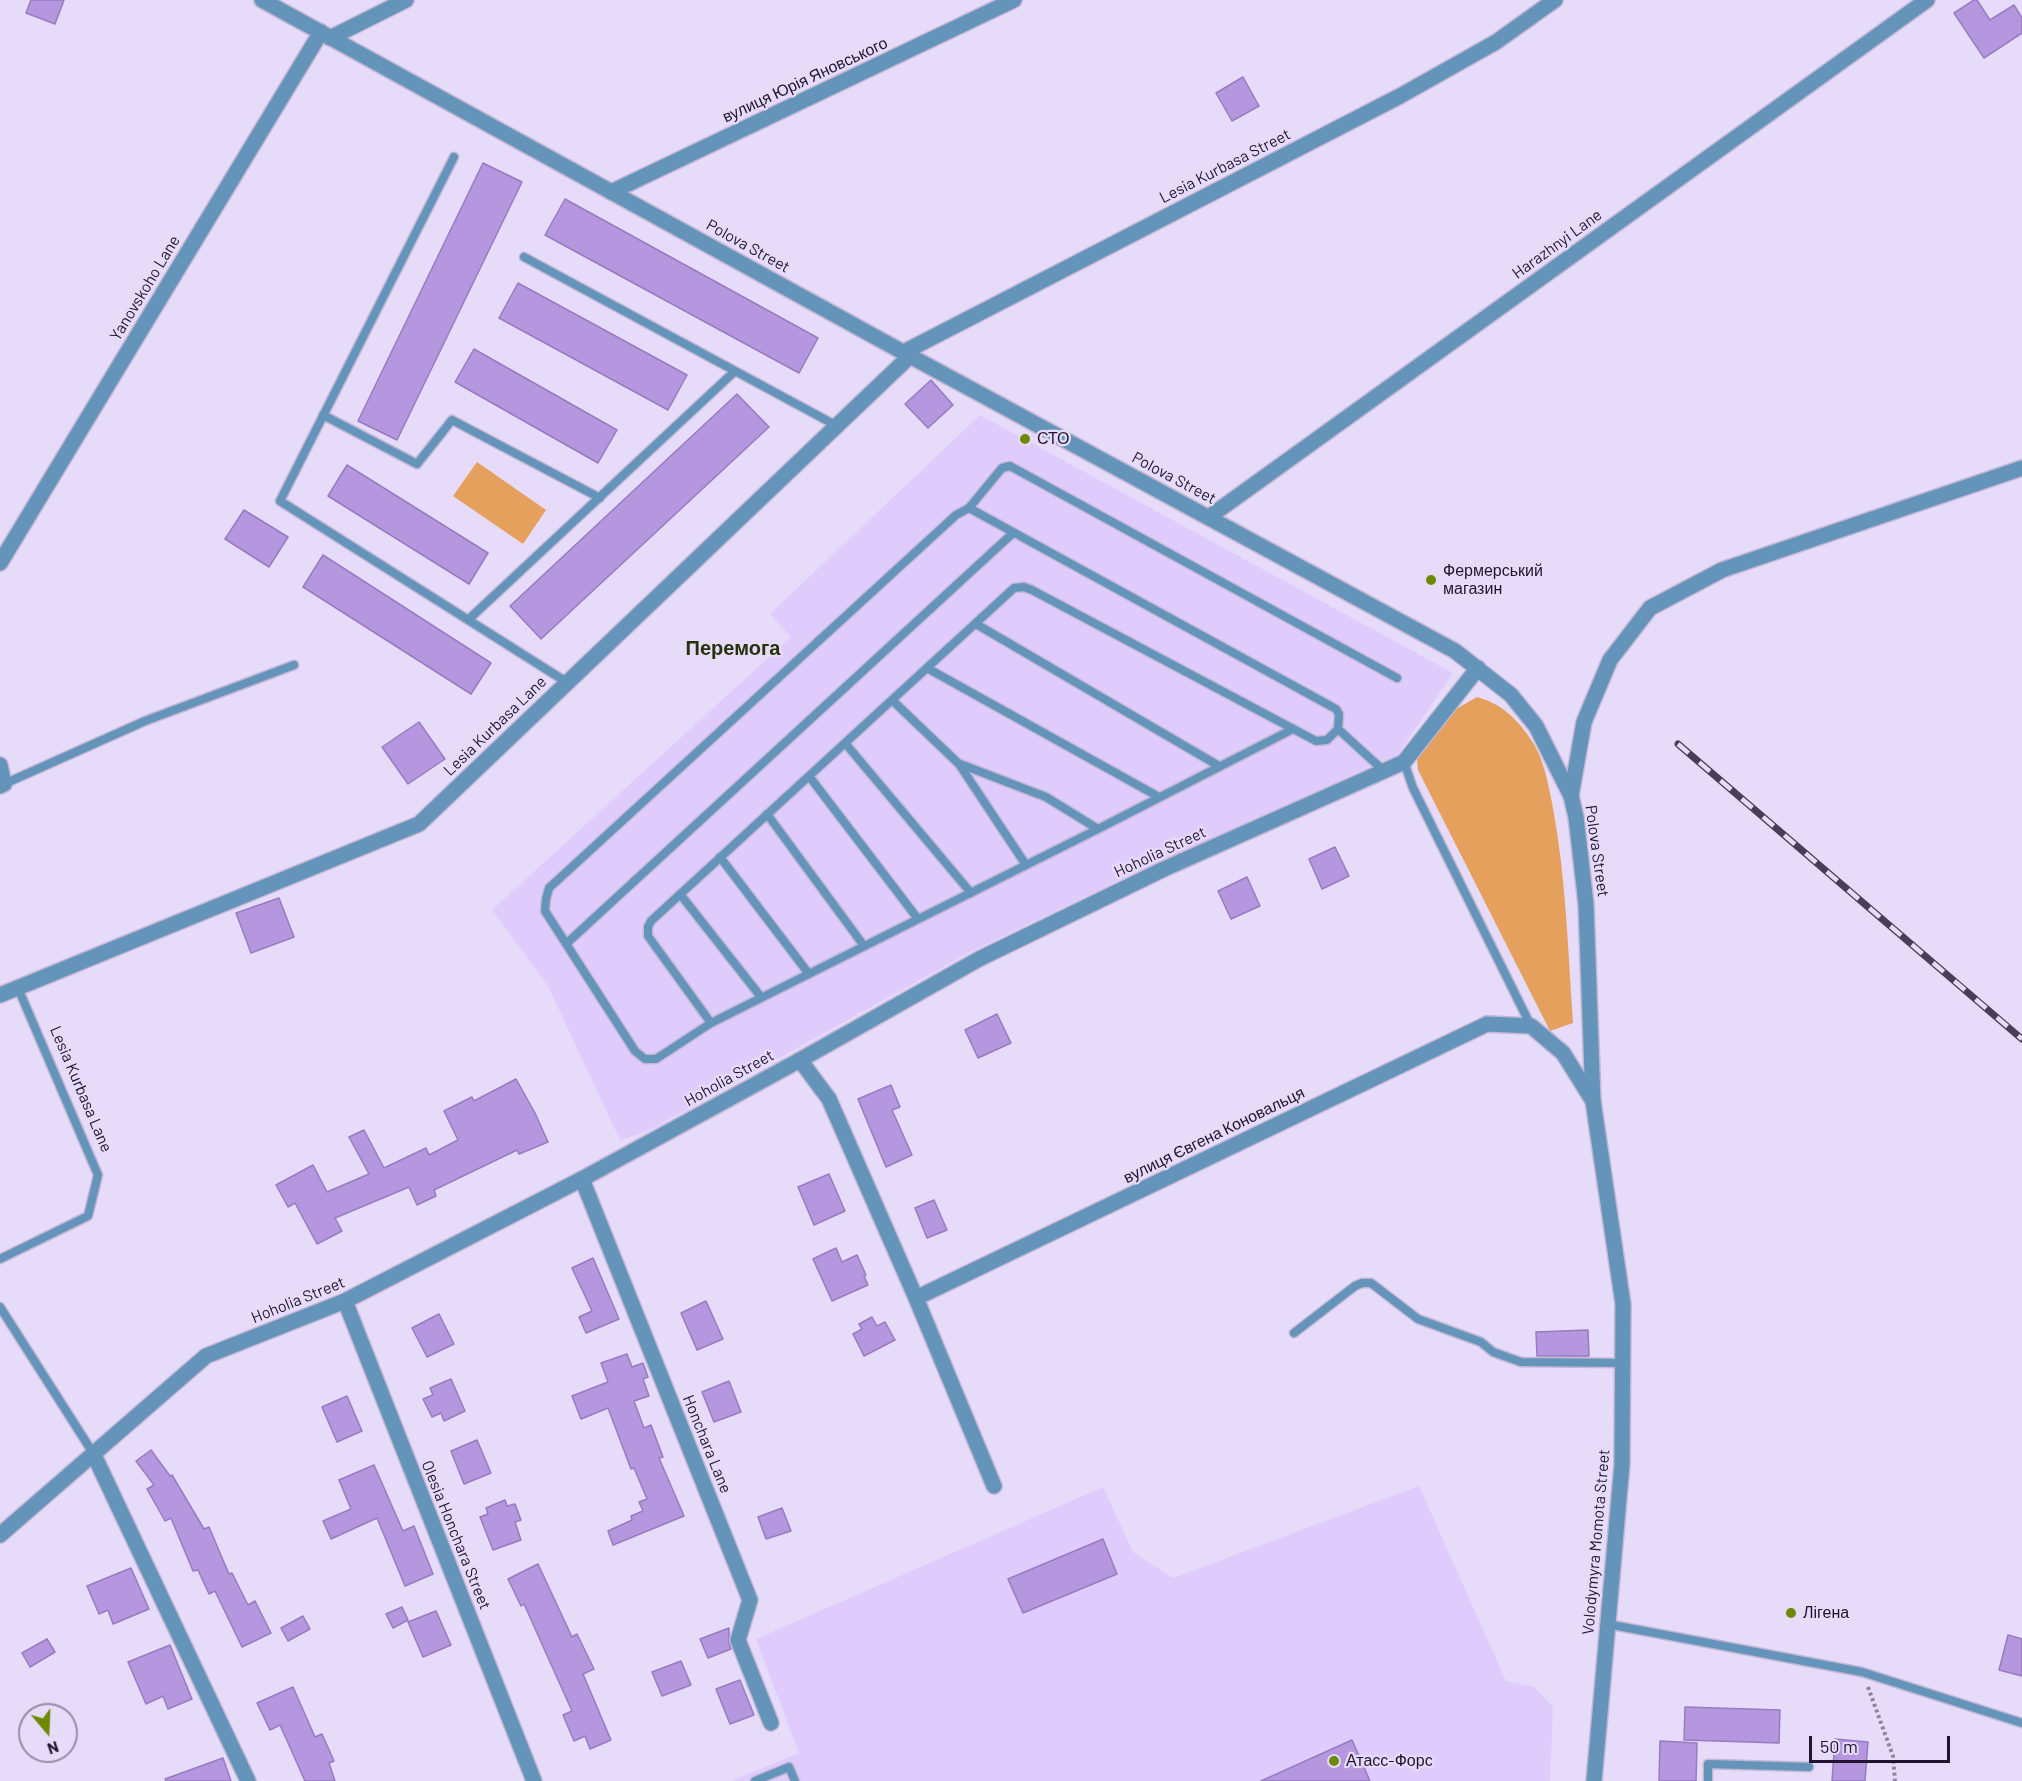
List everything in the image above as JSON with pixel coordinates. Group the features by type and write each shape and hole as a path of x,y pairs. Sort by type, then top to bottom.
{"street":[{"name":"Polova Street","path":"262,0 1455,651 1511,695 1536,726 1571,796 1576,817 1586,904 1593,1101 1623,1304"},
{"path":"326,35 406,0"},
{"name":"вулиця Юрія Яновського","path":"611,192 1014,0"},
{"name":"Lesia Kurbasa Street","path":"907,354 1400,96 1496,42 1555,0"},
{"name":"Harazhnyi Lane","path":"1209,518 1927,0"},
{"name":"Yanovskoho Lane","path":"0,563 326,35"},
{"name":"Lesia Kurbasa Lane","path":"0,995 419,824 837,426 907,354"},
{"path":"1571,796 1584,722 1610,660 1650,608 1722,570 2022,468"},
{"name":"Hoholia Street","path":"0,1535 206,1356 345,1301 582,1179 979,959 1164,869 1404,762 1478,668"},
{"path":"0,765 2,785"},
{"name":"вулиця Євгена Коновальця","path":"915,1298 1487,1024 1532,1026"},
{"path":"1532,1026 1563,1053 1593,1101"},
{"path":"800,1060 829,1099 994,1486"},
{"name":"Honchara Lane","path":"582,1179 750,1600 738,1640 771,1723"},
{"name":"Olesia Honchara Street","path":"345,1301 534,1781"},
{"name":"Volodymyra Momota Street","path":"1594,1781 1622,1464 1623,1304"},
{"path":"93,1453 248,1781"}],"lane":[{"path":"454,157 280,501 568,683"},
{"path":"524,257 837,426"},
{"path":"468,620 735,371"},
{"path":"323,415 417,464 452,420 600,498"},
{"path":"1293,729 711,1023 656,1059 645,1059 634,1051 545,911 549,888 956,515 969,508 1002,468 1010,466 1397,678"},
{"path":"711,1023 648,936 651,921 1014,588 1024,587 1316,741 1327,740 1338,729 1339,714 1336,708 969,508"},
{"path":"566,944 1013,533"},
{"path":"976,624 1219,766"},
{"path":"2,785 146,720 294,666"},
{"path":"927,668 1159,797"},
{"path":"892,700 959,764 1026,865"},
{"path":"1338,729 1384,771"},
{"path":"845,743 971,893"},
{"path":"1404,762 1413,788 1532,1026"},
{"path":"959,764 1046,797 1098,829"},
{"path":"809,776 918,919"},
{"path":"767,814 864,946"},
{"path":"720,857 809,974"},
{"path":"680,894 762,998"},
{"name":"Lesia Kurbasa Lane","path":"0,1259 88,1216 99,1175 18,988"},
{"path":"1294,1334 1355,1286 1371,1283 1418,1319 1481,1342 1493,1352 1521,1362 1622,1363"},
{"path":"0,1307 93,1453"},
{"path":"1607,1624 1862,1672 2022,1723"},
{"path":"1708,1781 1708,1764 1809,1767"},
{"path":"755,1781 789,1767 795,1781"}],"path":[{"path":"1862,1672 1893,1756 1895,1781"}],"shaded area":[{"path":"980,415 1453,673 1398,754 1158,862 972,951 646,1132 620,1140 548,986 492,910 791,637 770,614"},
{"path":"477,462 546,510 523,544 453,496"},
{"path":"1477,697 1504,710 1524,730 1535,746 1548,784 1564,888 1573,1023 1550,1031 1418,770 1417,758 1456,709"},
{"path":"1419,1486 1506,1681 1534,1687 1553,1707 1550,1781 731,1781 799,1753 756,1639 1103,1487 1133,1552 1173,1578"}],"building":[{"path":"31,0 64,0 55,24 26,13"},
{"path":"1977,0 1990,20 2014,5 2022,18 2022,33 1984,58 1954,13"},
{"path":"1243,77 1259,106 1232,121 1216,93"},
{"path":"483,163 522,182 397,440 358,421"},
{"path":"565,199 818,338 799,373 545,235"},
{"path":"518,283 687,375 668,410 499,318"},
{"path":"474,349 617,430 598,463 455,382"},
{"path":"931,380 953,405 928,428 905,404"},
{"path":"737,394 769,427 541,639 510,606"},
{"path":"347,465 488,553 469,584 328,496"},
{"path":"244,510 288,537 269,567 225,539"},
{"path":"323,555 491,663 471,694 303,587"},
{"path":"419,722 445,759 408,784 382,747"},
{"path":"1335,847 1349,876 1322,889 1309,859"},
{"path":"1247,877 1260,906 1231,919 1218,891"},
{"path":"279,898 294,937 251,953 236,913"},
{"path":"997,1014 1011,1043 978,1058 965,1030"},
{"path":"516,1079 548,1142 519,1154 517,1150 434,1190 436,1196 417,1205 409,1187 335,1218 342,1231 317,1244 295,1203 288,1207 276,1185 313,1165 327,1192 369,1174 349,1137 364,1130 384,1168 426,1148 429,1155 458,1140 444,1111 472,1097 474,1101"},
{"path":"891,1085 900,1107 892,1110 912,1155 886,1167 858,1099"},
{"path":"829,1174 845,1211 814,1225 798,1187"},
{"path":"934,1200 947,1230 927,1238 915,1208"},
{"path":"836,1248 842,1262 857,1255 868,1285 832,1301 813,1259"},
{"path":"593,1258 619,1319 586,1333 579,1317 592,1311 572,1268"},
{"path":"706,1301 723,1339 697,1350 681,1313"},
{"path":"439,1314 454,1344 427,1357 412,1328"},
{"path":"872,1317 877,1326 885,1322 895,1340 864,1356 853,1334 862,1329 859,1324"},
{"path":"1588,1330 1589,1356 1537,1356 1536,1332"},
{"path":"627,1354 632,1367 643,1363 648,1377 643,1379 649,1396 634,1401 644,1428 651,1425 663,1457 659,1458 684,1516 613,1545 608,1531 632,1520 631,1516 643,1511 639,1502 647,1499 634,1468 631,1469 608,1408 581,1419 572,1396 608,1382 601,1363"},
{"path":"451,1379 465,1411 444,1421 441,1413 432,1417 423,1399 433,1395 430,1388"},
{"path":"729,1381 741,1412 714,1422 702,1392"},
{"path":"347,1396 362,1431 337,1442 322,1407"},
{"path":"477,1440 491,1473 464,1484 451,1451"},
{"path":"151,1450 170,1476 172,1475 204,1529 209,1527 229,1574 232,1573 248,1605 255,1601 271,1633 242,1647 215,1591 209,1594 198,1570 193,1571 171,1518 165,1521 147,1489 154,1485 136,1461"},
{"path":"374,1465 403,1531 414,1526 433,1574 405,1586 377,1518 331,1539 323,1521 351,1509 339,1480"},
{"path":"505,1500 507,1506 515,1504 521,1520 515,1522 521,1540 493,1550 480,1517 488,1514 486,1508"},
{"path":"782,1508 791,1531 766,1539 758,1517"},
{"path":"1103,1539 1117,1574 1023,1613 1008,1579"},
{"path":"538,1564 572,1637 577,1634 594,1669 583,1674 611,1740 590,1749 585,1736 574,1741 563,1715 572,1711 524,1604 521,1606 508,1579"},
{"path":"131,1568 149,1609 113,1624 108,1610 99,1614 87,1586"},
{"path":"402,1607 408,1620 393,1628 386,1614"},
{"path":"436,1611 451,1645 423,1657 408,1622"},
{"path":"303,1616 310,1629 288,1641 281,1628"},
{"path":"729,1628 731,1649 708,1658 700,1639"},
{"path":"2008,1635 2022,1639 2022,1676 1999,1670"},
{"path":"47,1639 55,1652 30,1667 22,1653"},
{"path":"170,1645 192,1699 168,1709 163,1696 146,1704 128,1662"},
{"path":"681,1661 691,1685 662,1696 652,1672"},
{"path":"740,1680 754,1715 730,1724 716,1689"},
{"path":"293,1687 315,1737 322,1734 334,1761 329,1763 335,1781 305,1781 280,1725 270,1730 257,1703"},
{"path":"1685,1707 1780,1710 1779,1743 1684,1740"},
{"path":"1835,1739 1868,1742 1865,1781 1832,1781"},
{"name":"Атасс-Форс","path":"1352,1740 1370,1781 1261,1781"},
{"path":"1660,1741 1697,1743 1696,1781 1659,1781"},
{"path":"223,1758 231,1781 166,1781 165,1779"}],"railway":[{"path":"1678,744 2022,1039"}],"place":[{"name":"СТО","path":"1025,439"},
{"name":"Фермерський магазин","path":"1431,580"},
{"name":"Лігена","path":"1791,1613"},
{"name":"Атасс-Форс","path":"1334,1761"}],"district":[{"name":"Перемога","path":"733,648"}]}
